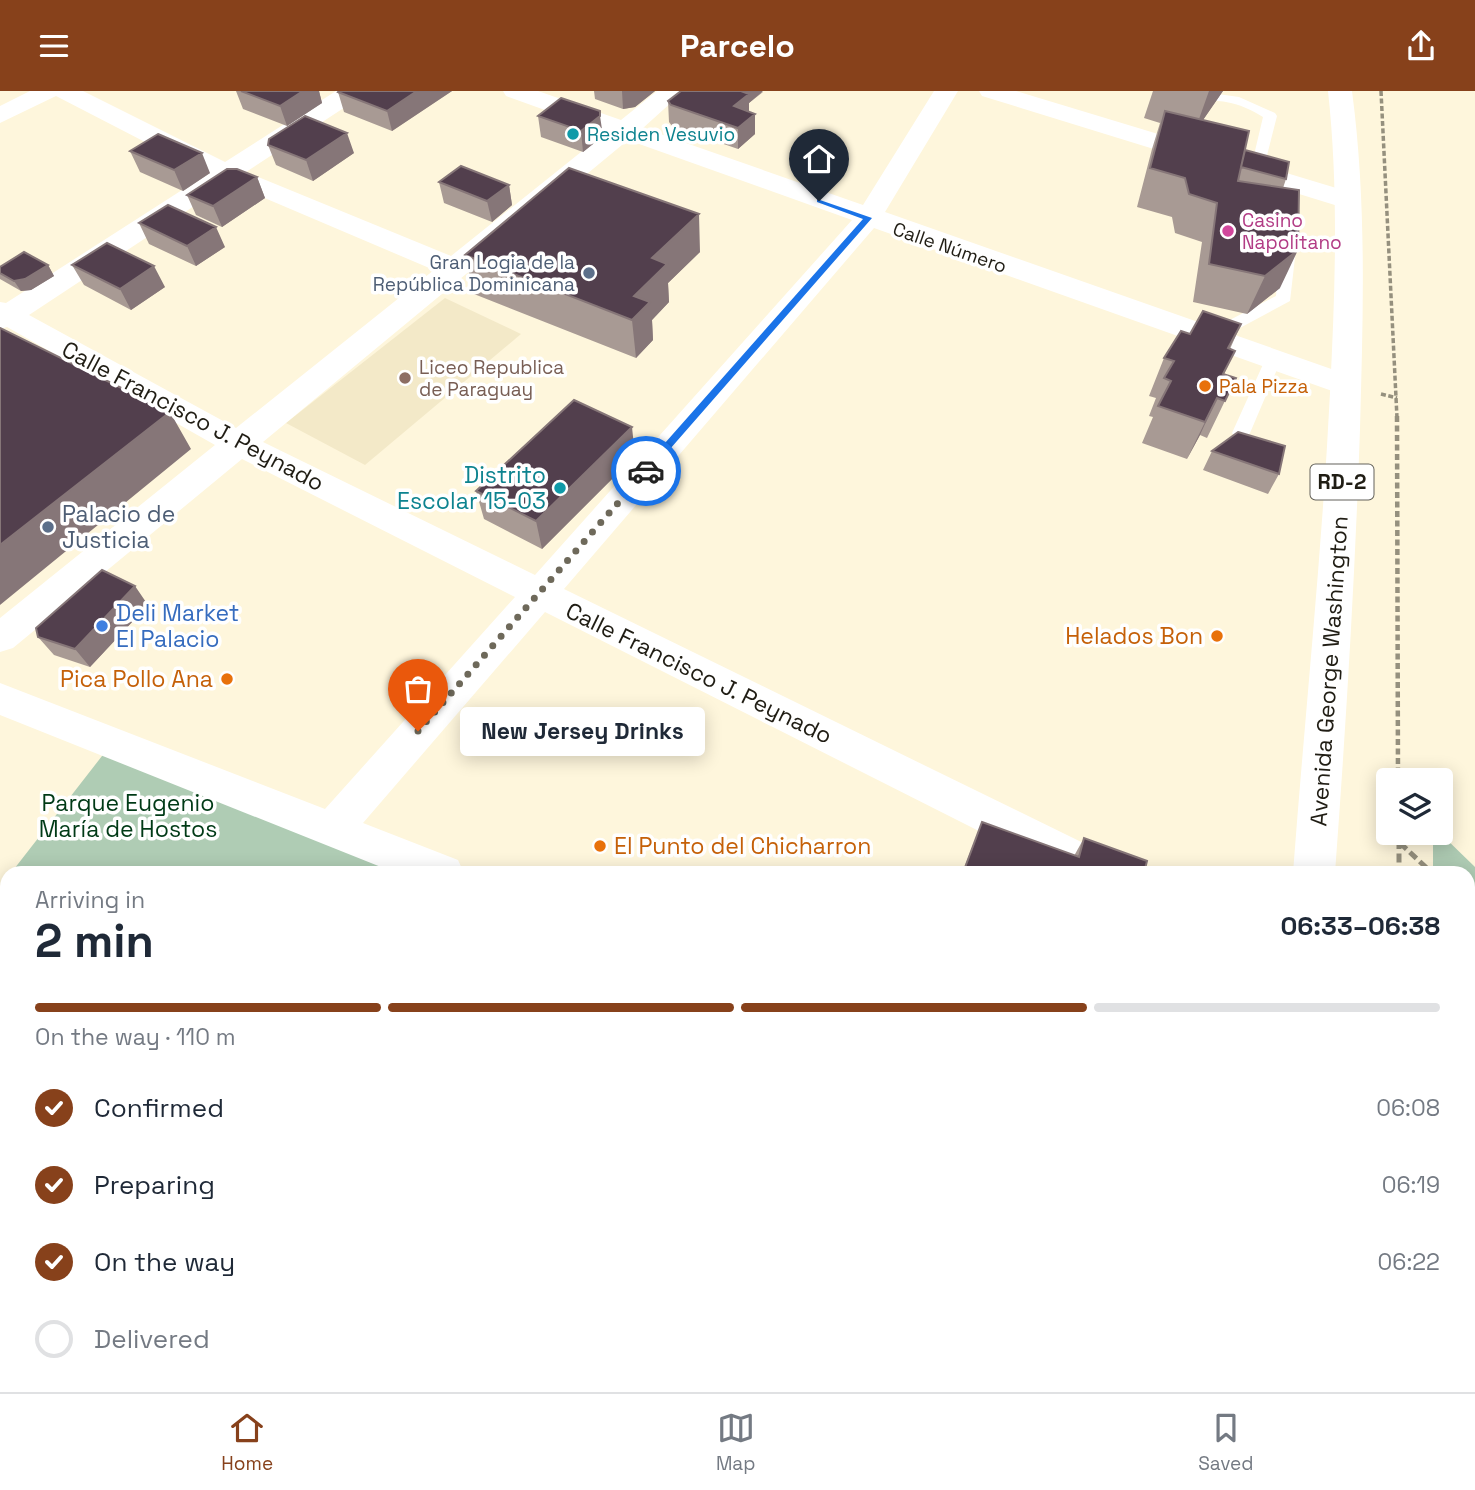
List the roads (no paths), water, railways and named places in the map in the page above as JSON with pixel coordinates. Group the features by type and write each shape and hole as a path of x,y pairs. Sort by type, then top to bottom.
{"street":[{"path":"0,116 48,91"},
{"path":"64,91 226,173 454,268"},
{"path":"3,316 353,91"},
{"name":"Calle Número","path":"515,91 1346,385"},
{"path":"0,638 672,91"},
{"path":"332,830 868,218 946,91"},
{"path":"991,91 1155,135 1256,172 1293,194 1347,200"},
{"name":"Avenida George Washington","path":"1315,866 1327,724 1346,385 1349,283 1340,91"},
{"name":"Calle Francisco J. Peynado","path":"3,316 212,430 1089,866"},
{"path":"0,699 425,866"}],"lane":[{"path":"1180,110 1189,100 1201,94 1214,94 1260,109 1270,116 1256,172"},
{"path":"1223,342 1232,326 1284,298 1289,230"},
{"path":"1241,433 1273,360"}],"place":[{"name":"Residen Vesuvio","path":"573,134"},
{"name":"Casino Napolitano","path":"1228,231"},
{"name":"Gran Logia de la República Dominicana","path":"589,273"},
{"name":"Liceo Republica de Paraguay","path":"405,378"},
{"name":"Pala Pizza","path":"1205,386"},
{"name":"Distrito Escolar 15-03","path":"560,488"},
{"name":"Palacio de Justicia","path":"48,527"},
{"name":"Deli Market El Palacio","path":"102,626"},
{"name":"Helados Bon","path":"1217,636"},
{"name":"Pica Pollo Ana","path":"227,679"},
{"name":"New Jersey Drinks","path":"418,731"},
{"name":"El Punto del Chicharron","path":"600,846"}],"park label":[{"name":"Parque Eugenio María de Hostos","path":"128,816"}]}
